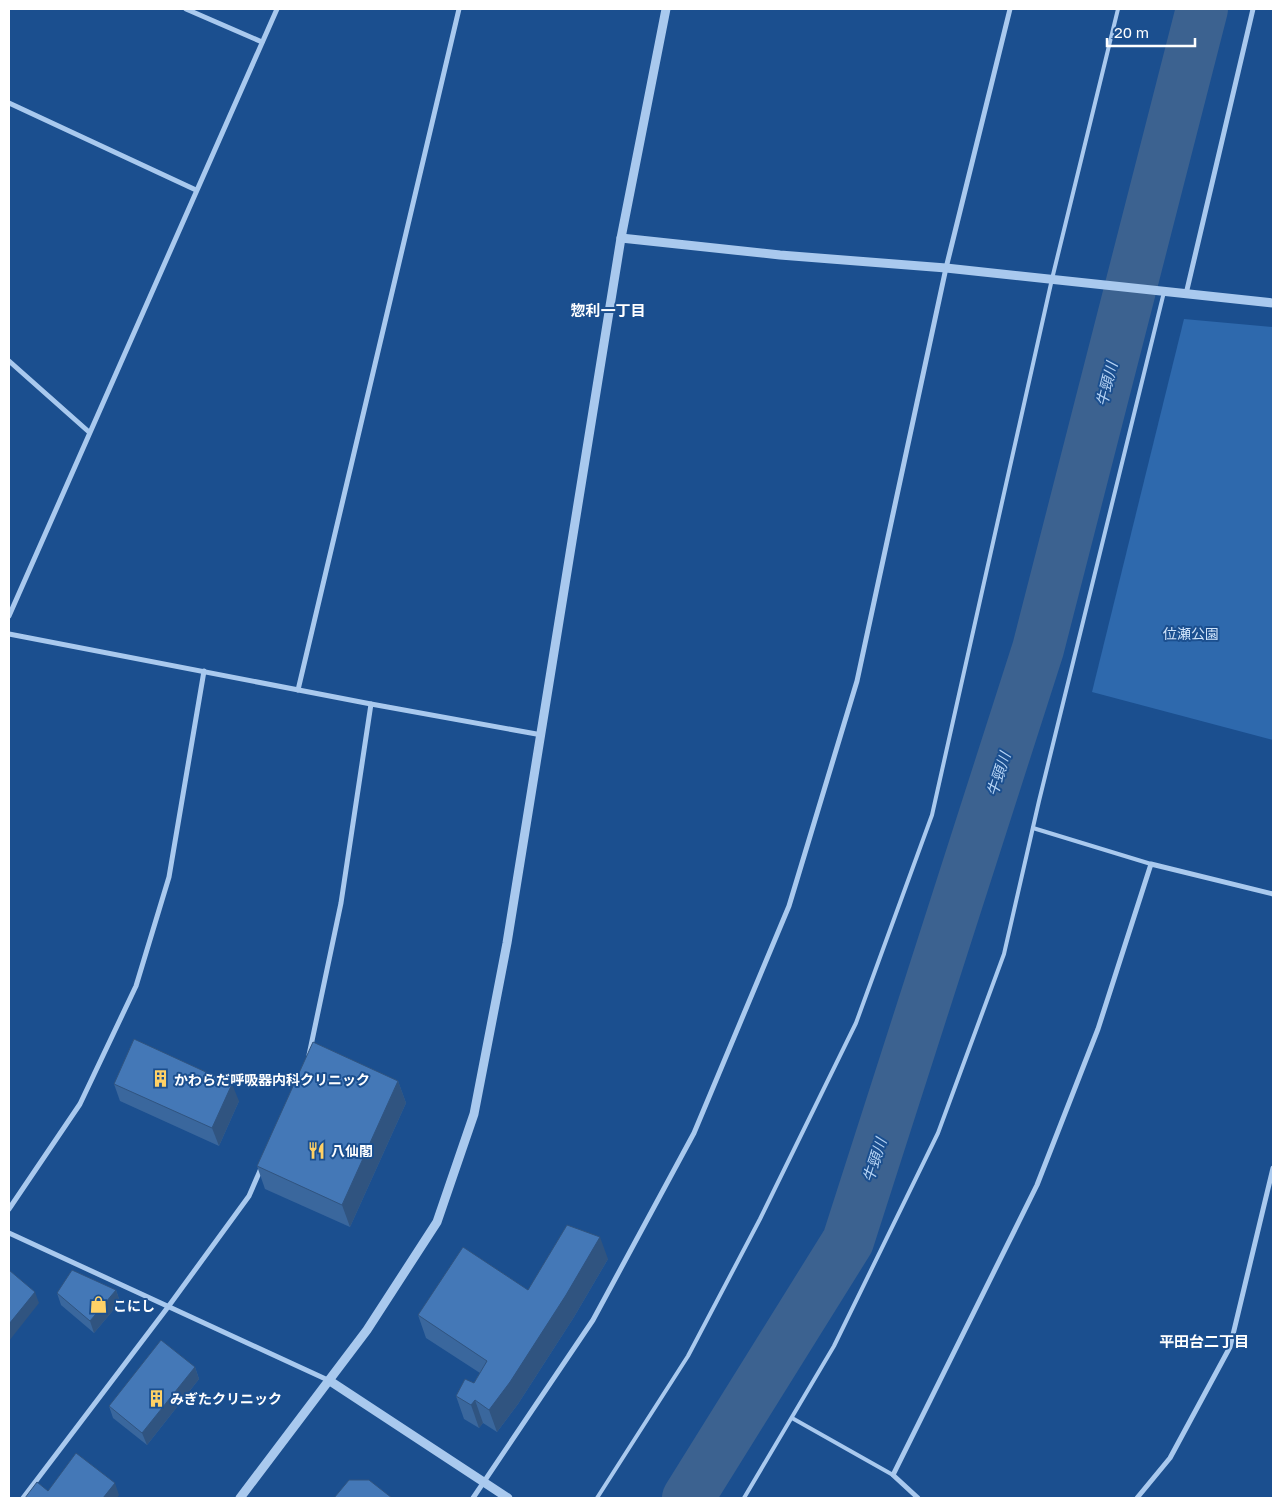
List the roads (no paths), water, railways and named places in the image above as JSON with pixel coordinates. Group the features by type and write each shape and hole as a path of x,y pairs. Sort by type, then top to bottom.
{"street":[{"path":"186,9 262,42"},
{"path":"9,616 276,9"},
{"path":"298,690 460,9"},
{"path":"240,1498 367,1330 437,1222 474,1114 507,943 542,735 621,238 666,9"},
{"path":"473,1498 593,1320 694,1133 789,906 857,681 946,268 1010,9"},
{"path":"1186,294 1253,9"},
{"path":"9,103 196,190"},
{"path":"621,238 780,255 946,268 1273,303"},
{"path":"9,361 90,432"},
{"path":"9,634 542,735"},
{"path":"9,1209 80,1104 136,986 169,876 204,671"},
{"path":"305,1065 341,903 371,704"},
{"path":"918,1498 894,1475 1037,1186 1098,1029 1151,864 1273,894"},
{"path":"23,1498 168,1307 249,1196 264,1161"},
{"path":"1137,1498 1170,1458 1230,1347 1273,1168"},
{"path":"9,1233 330,1381 508,1498"}],"lane":[{"path":"597,1498 688,1356 760,1218 856,1024 932,815 1052,279 1118,9"},
{"path":"744,1498 834,1346 938,1133 1004,954 1164,292"},
{"path":"1033,828 1151,864"},
{"path":"792,1418 894,1475"}],"waterway":[{"name":"牛頸川","path":"688,1498 848,1241 1038,649 1202,9"}],"place":[{"name":"かわらだ呼吸器内科クリニック","path":"160,1079"},
{"name":"八仙閣","path":"317,1150"},
{"name":"こにし","path":"99,1305"},
{"name":"みぎたクリニック","path":"156,1398"}],"district":[{"name":"惣利一丁目","path":"608,310"},
{"name":"平田台二丁目","path":"1204,1341"}],"park label":[{"name":"位瀬公園","path":"1191,633"}]}
